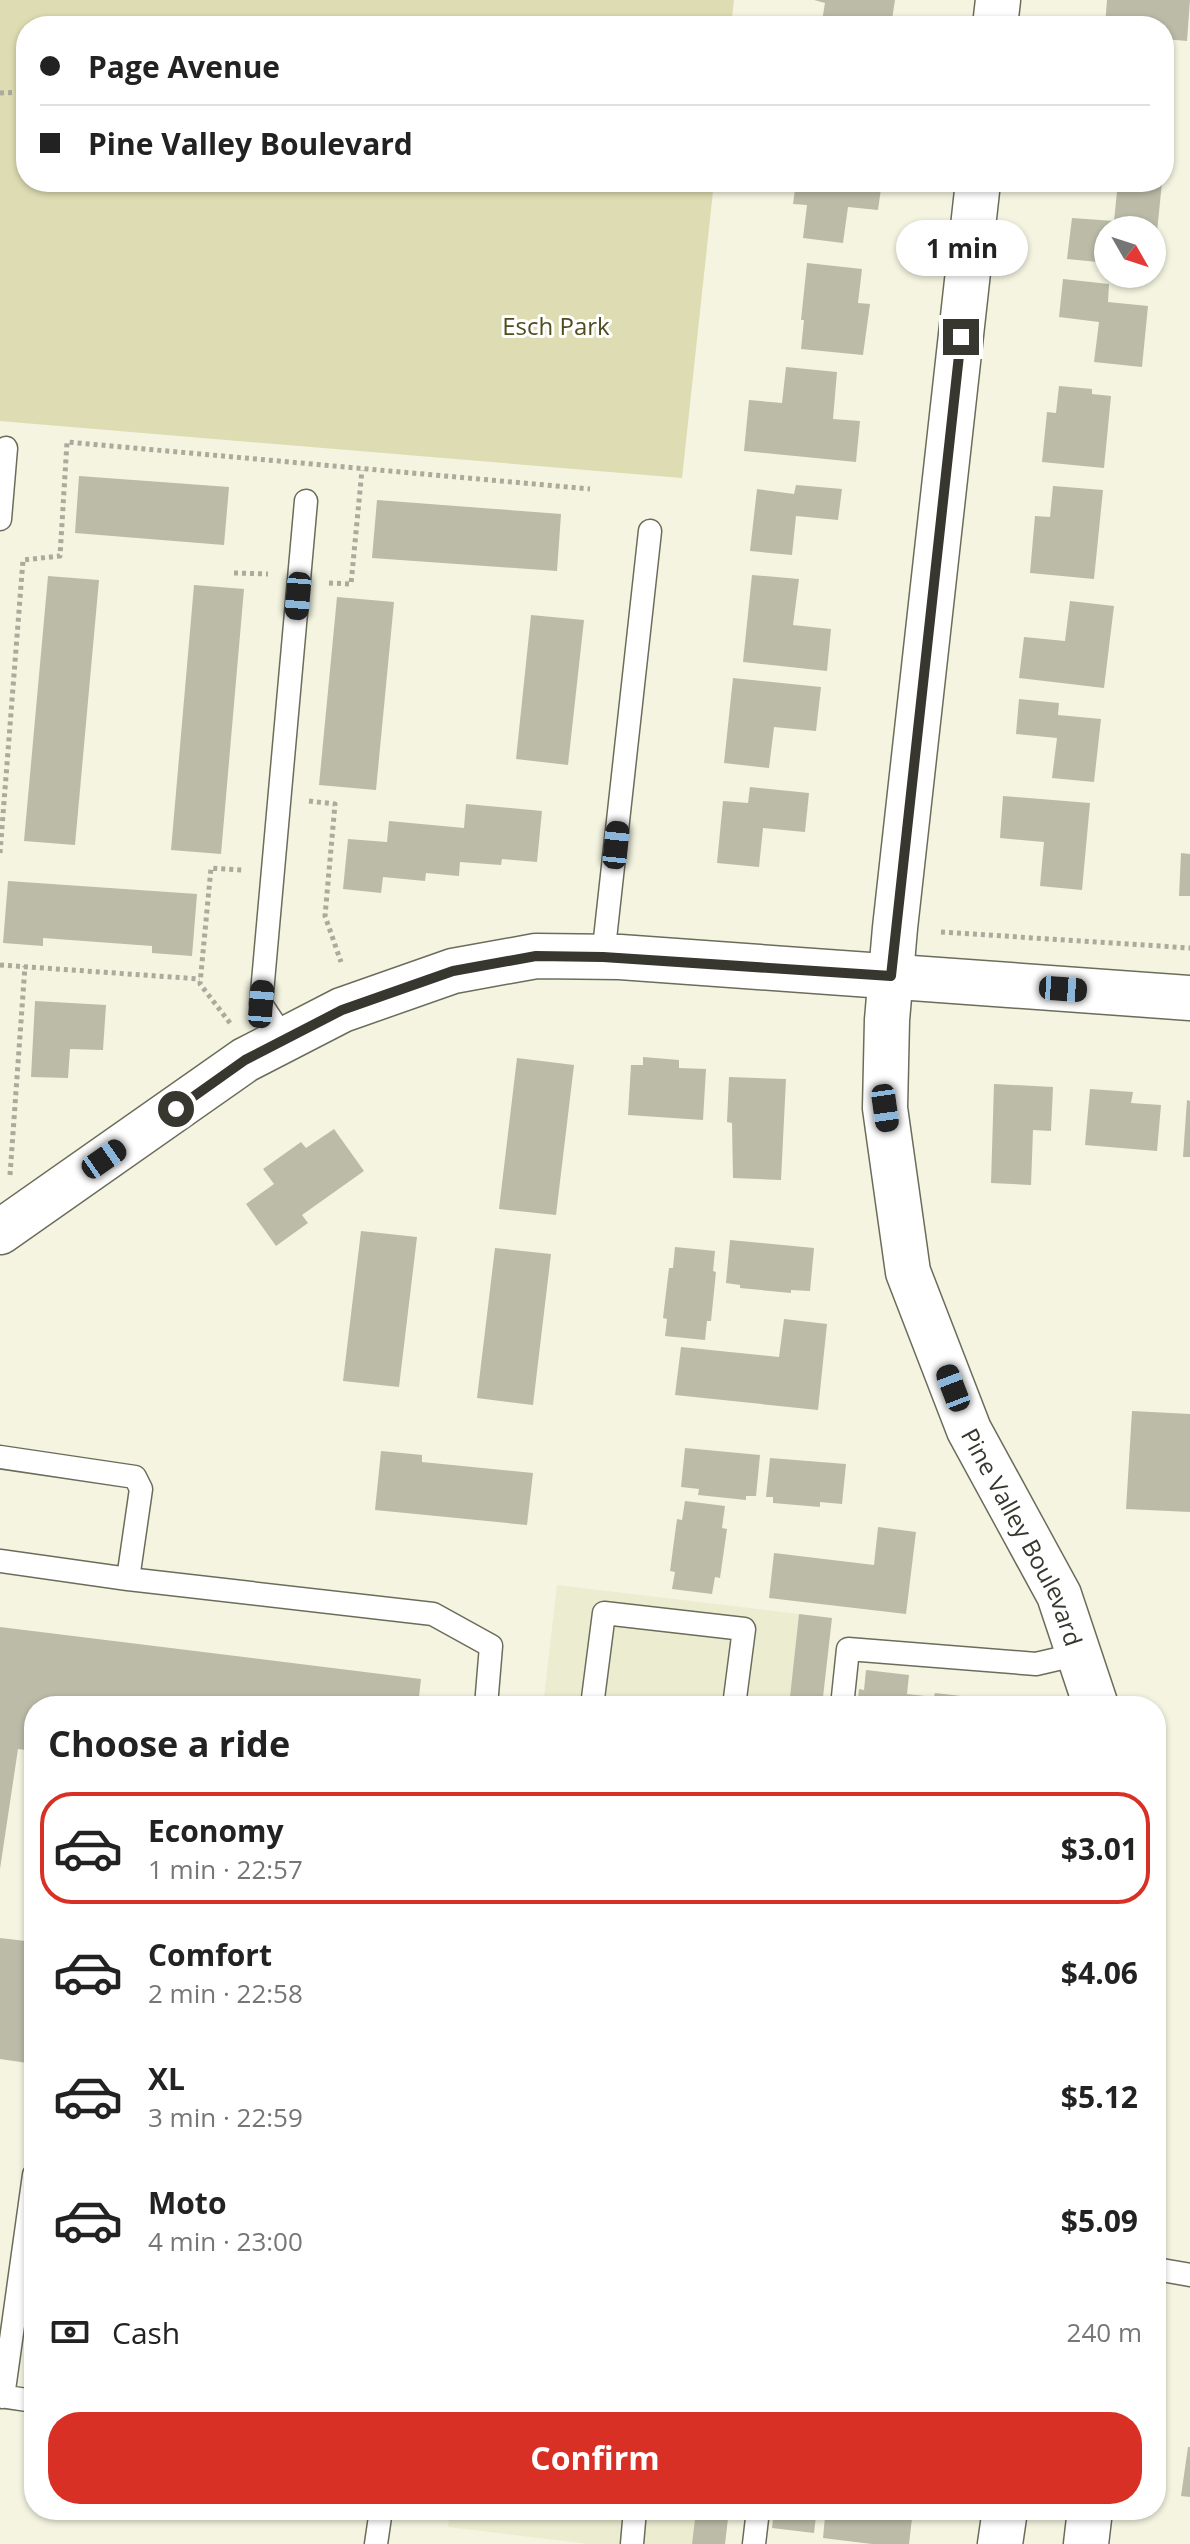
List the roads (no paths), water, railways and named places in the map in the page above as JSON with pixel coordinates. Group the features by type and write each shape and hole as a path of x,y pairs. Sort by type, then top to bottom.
{"street":[{"name":"Pine Valley Boulevard","path":"977,192 891,976 885,1108 908,1272 969,1430 1059,1595 1093,1696"},
{"path":"0,1232 245,1060 342,1010 453,971 536,956 603,957 1190,998"},
{"path":"1000,2544 1004,2520"},
{"path":"1086,2544 1089,2520"}],"lane":[{"path":"0,519 6,448"},
{"path":"285,1040 261,1004 306,501"},
{"path":"603,957 650,531"},
{"path":"0,1457 135,1477 141,1489 128,1579"},
{"path":"0,1561 433,1614 491,1646 487,1696"},
{"path":"593,1696 604,1613 744,1629 735,1696"},
{"path":"843,1696 848,1649 1036,1664 1079,1654"},
{"path":"24,2244 2,2396 24,2399"},
{"path":"1166,2271 1190,2275"},
{"path":"376,2544 380,2520"},
{"path":"632,2544 634,2520"},
{"path":"754,2544 757,2520"}],"park label":[{"name":"Esch Park","path":"556,325"}]}
